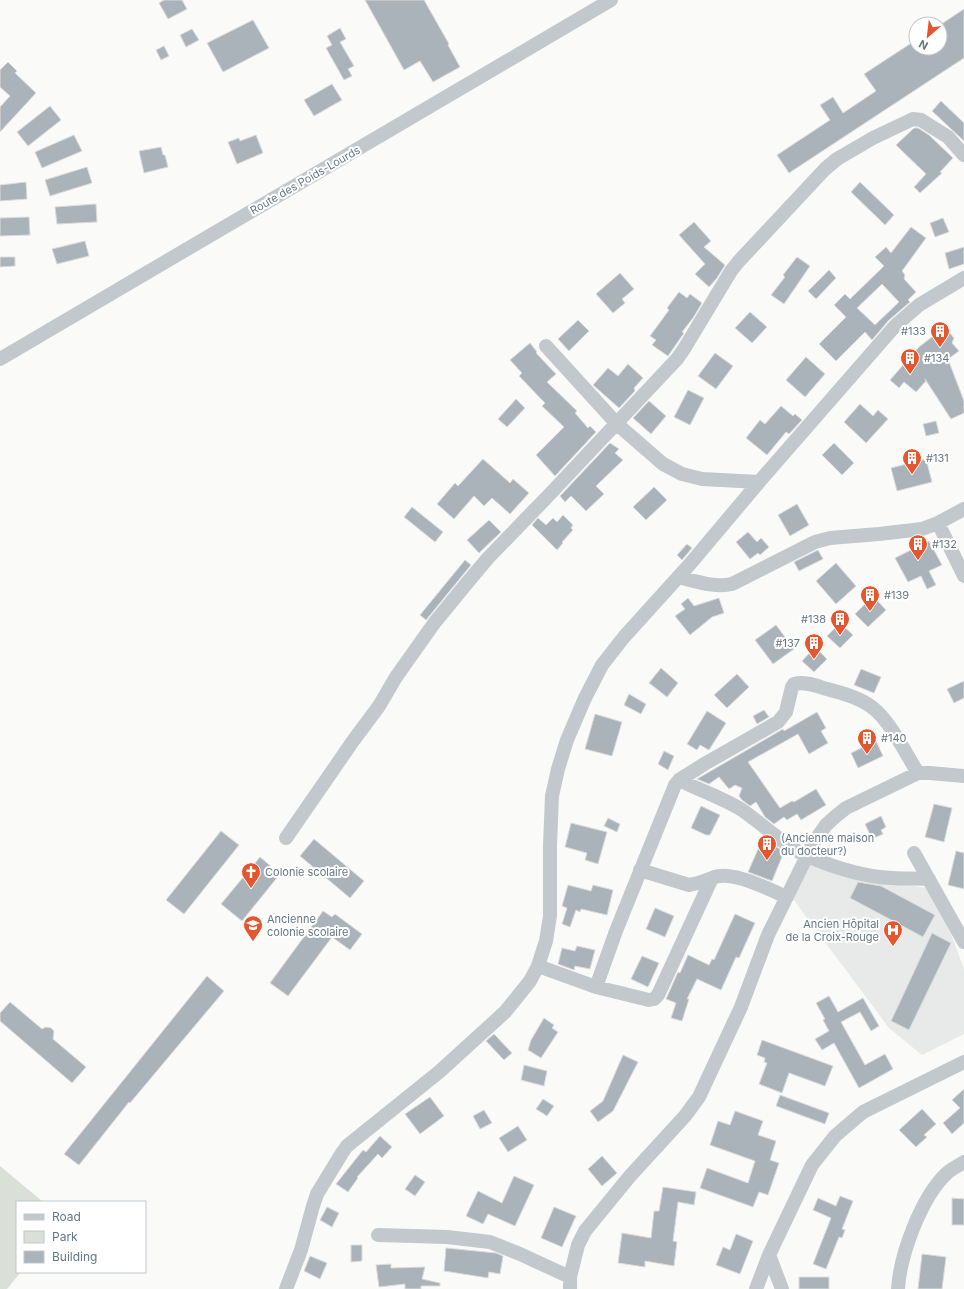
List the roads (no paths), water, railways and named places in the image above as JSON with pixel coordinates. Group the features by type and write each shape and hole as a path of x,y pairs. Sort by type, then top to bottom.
{"street":[{"name":"Route des Poids-Lourds","path":"0,359 611,0"},
{"path":"286,838 379,706 396,677 435,622 488,558 617,424 677,359 731,271 825,168 873,138 913,119 921,120 948,138 964,155"},
{"path":"286,1289 301,1250 317,1194 347,1146 439,1072 505,1012 530,981 538,966 546,941 550,916 552,796 567,740 585,698 602,665 624,637 678,577 895,326 919,305 964,278"},
{"path":"546,346 617,424 663,464 682,474 702,479 759,482"},
{"path":"678,577 725,586 732,584 815,542 830,538 922,529 938,523 964,509"},
{"path":"938,523 964,576"},
{"path":"596,987 640,870 678,780 778,722 786,712 794,684 798,682 806,683 842,693 860,700 872,707 883,716 918,773"},
{"path":"378,1236 447,1237 490,1242 520,1254 570,1283 578,1245 585,1230 630,1176 685,1116 699,1097 741,1006 768,935 807,856 823,830 846,808 918,773 930,772 964,776"},
{"path":"678,780 742,810 794,849 807,856 851,871 874,876 929,879"},
{"path":"914,852 964,942"},
{"path":"640,870 689,885 718,875 725,875 738,878 786,897"},
{"path":"538,966 596,987 649,1000 654,998 658,995 712,878"},
{"path":"756,1289 769,1255 812,1165 834,1136 852,1119 863,1112 964,1062"},
{"path":"898,1289 902,1262 920,1212 932,1190 942,1178 964,1162"},
{"path":"769,1255 782,1289"}],"place":[{"name":"#133","path":"940,348"},
{"name":"#134","path":"910,375"},
{"name":"#131","path":"912,475"},
{"name":"#132","path":"918,561"},
{"name":"#139","path":"870,612"},
{"name":"#138","path":"840,636"},
{"name":"#137","path":"814,660"},
{"name":"#140","path":"867,755"},
{"name":"(Ancienne maison du docteur?)","path":"767,861"},
{"name":"Colonie scolaire","path":"251,889"},
{"name":"Ancienne colonie scolaire","path":"253,942"},
{"name":"Ancien Hôpital de la Croix-Rouge","path":"893,947"}]}
